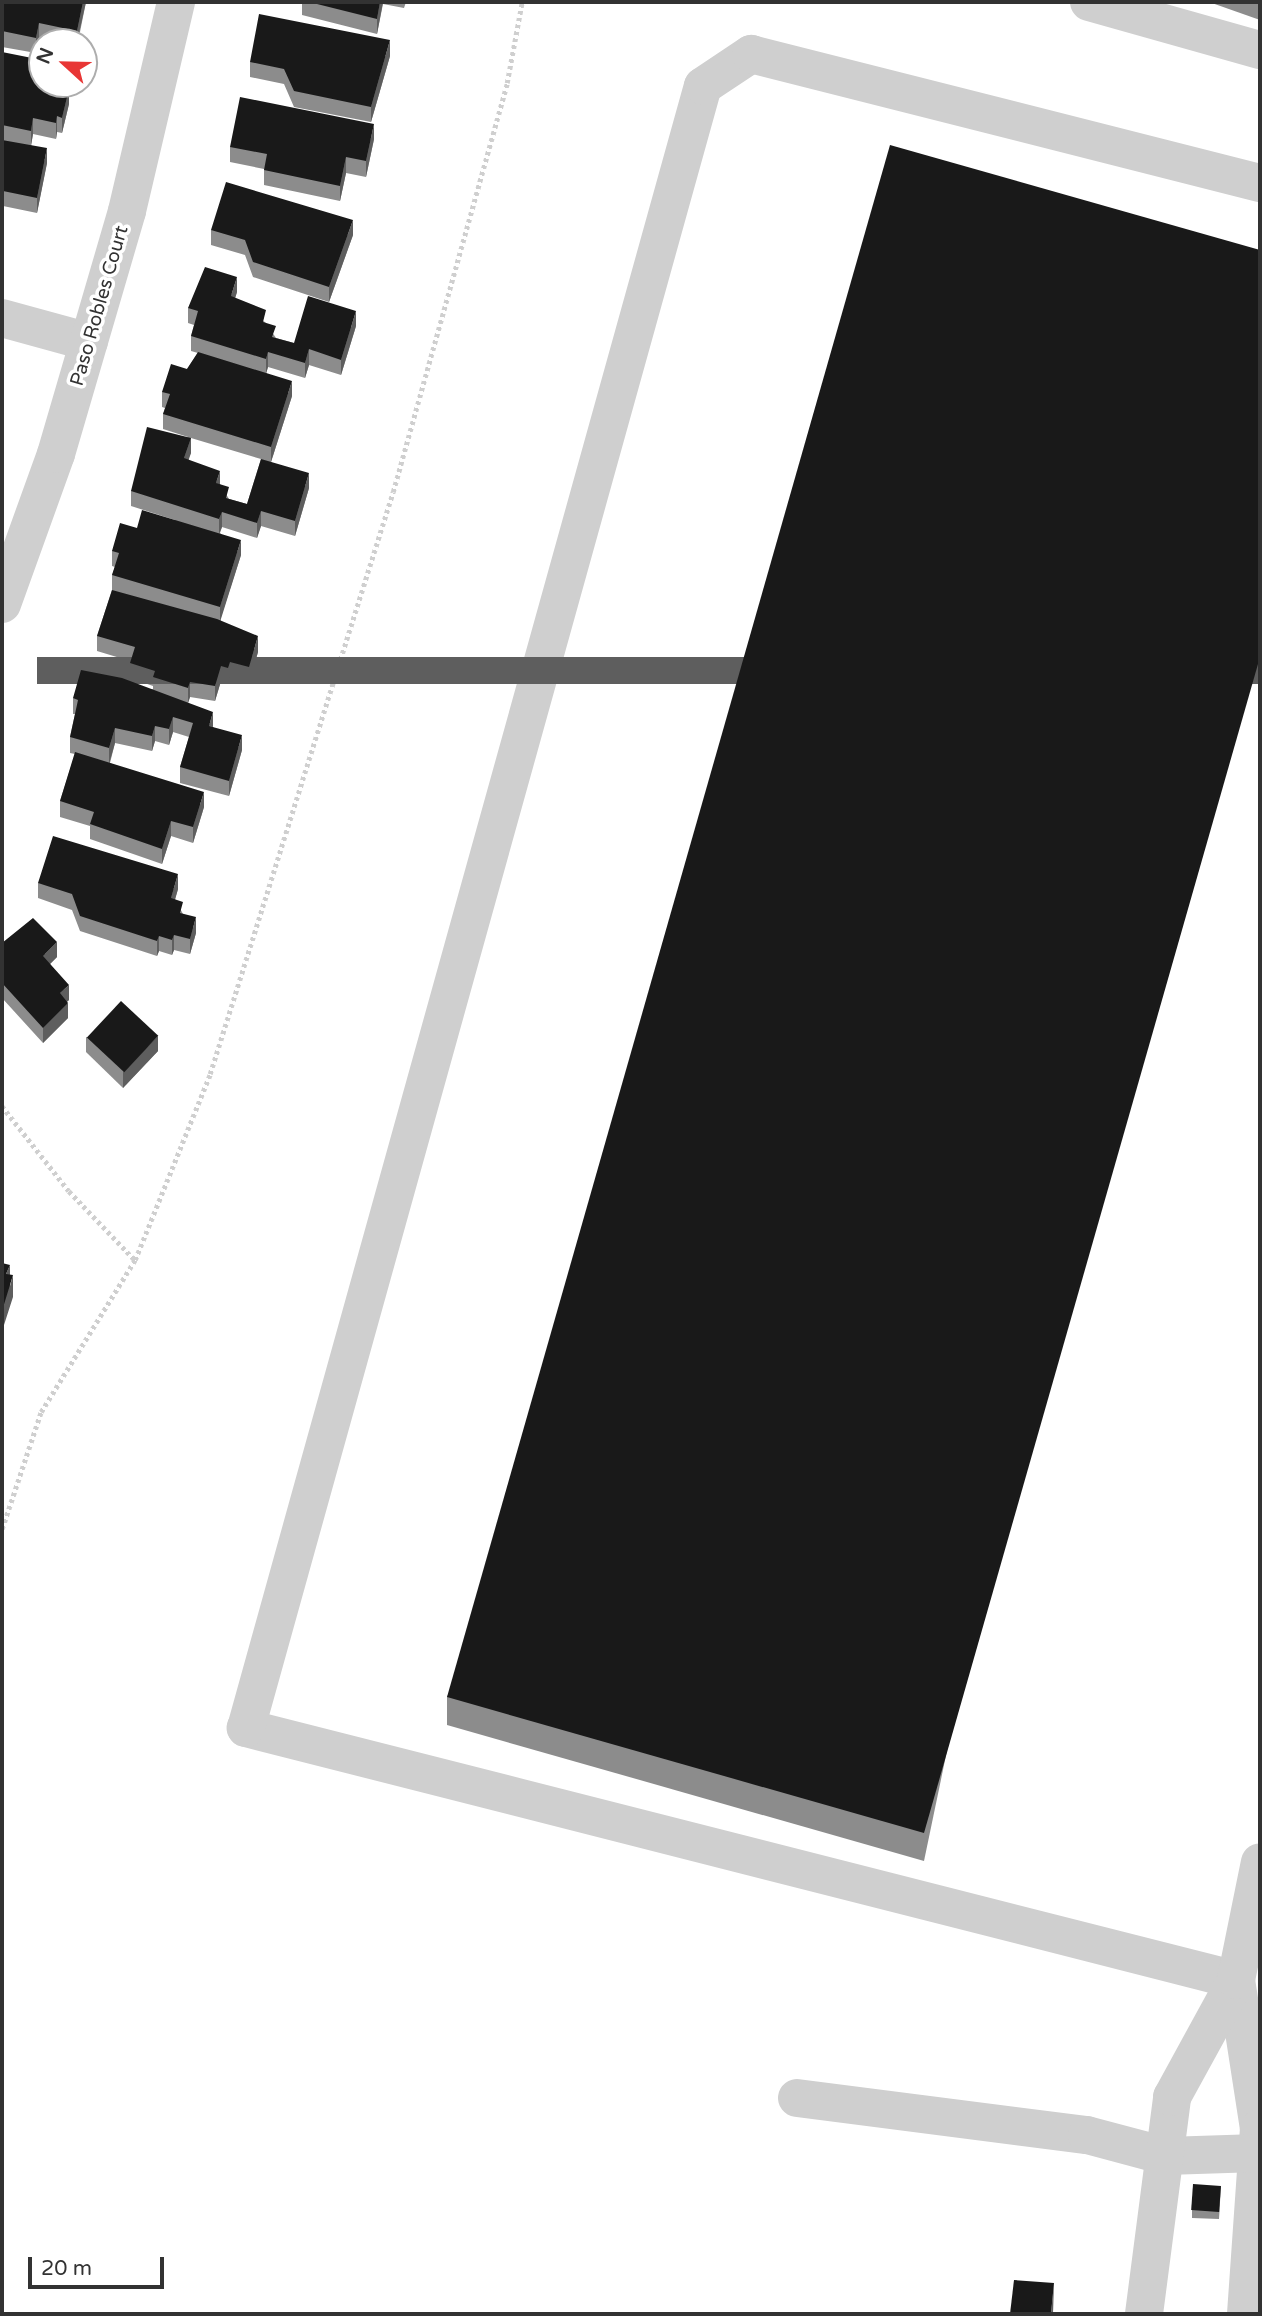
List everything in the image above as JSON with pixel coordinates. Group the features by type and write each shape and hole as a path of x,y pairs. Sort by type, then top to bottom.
{"street":[{"name":"Paso Robles Court","path":"2,604 56,454 127,211 176,2"},
{"path":"1089,2 1139,8 1260,50"},
{"path":"1236,1980 246,1728 703,86 751,54 1260,183"},
{"path":"2,318 89,342"},
{"path":"1144,2314 1172,2097 1236,1980 1260,1862"},
{"path":"1236,1980 1259,2128 1246,2314"},
{"path":"797,2098 1087,2135 1166,2156 1258,2153"}],"path":[{"path":"2,1529 41,1412 135,1260 210,1074 393,492 506,83 522,2"},
{"path":"2,1106 69,1191 135,1260"}],"building":[{"path":"2,2 83,2 78,28 39,23 38,28 28,28 28,36 2,31"},
{"path":"309,2 380,2 377,19"},
{"path":"259,14 390,40 371,107 294,91 284,69 250,62"},
{"path":"2,52 28,57 28,98 67,98 62,118 57,116 56,123 33,118 31,131 2,125"},
{"path":"240,97 374,124 366,161 346,157 340,186 264,170 267,154 230,147"},
{"path":"2,140 47,148 37,198 3,191 2,199"},
{"path":"890,145 1260,250 1260,657 924,1833 447,1697"},
{"path":"226,182 353,220 329,287 253,262 245,240 211,230"},
{"path":"205,267 237,277 231,296 266,310 263,322 276,326 272,337 294,343 308,296 356,311 341,360 309,349 305,363 268,352 266,359 191,336 198,311 188,308"},
{"path":"198,352 292,381 271,447 163,414 170,394 162,392 171,364 187,369"},
{"path":"147,427 191,438 184,458 220,471 216,483 229,487 226,498 247,504 261,459 309,473 295,521 261,511 257,523 222,512 219,519 131,491"},
{"path":"142,510 241,540 220,607 112,575 119,553 112,551 120,523 137,528"},
{"path":"112,590 217,619 258,636 249,667 230,662 228,668 221,666 215,686 190,682 188,688 153,677 155,671 130,663 135,647 97,636"},
{"path":"81,670 122,678 213,712 209,726 242,735 229,781 180,767 193,723 173,717 169,729 155,726 152,736 115,728 109,748 70,737 78,700 73,698"},
{"path":"75,752 204,792 193,827 171,821 162,849 90,824 94,812 60,801"},
{"path":"53,836 178,874 171,898 183,902 180,913 196,917 190,939 174,935 172,940 159,936 157,941 80,916 72,894 38,883"},
{"path":"33,918 57,942 43,956 69,985 60,993 68,1003 43,1028 2,983 2,943"},
{"path":"121,1001 158,1036 124,1072 87,1038"},
{"path":"2,1263 10,1265 6,1274 13,1275 2,1311"},
{"path":"1193,2184 1221,2186 1219,2212 1191,2210"},
{"path":"1014,2280 1054,2283 1051,2314 1010,2314"}]}
